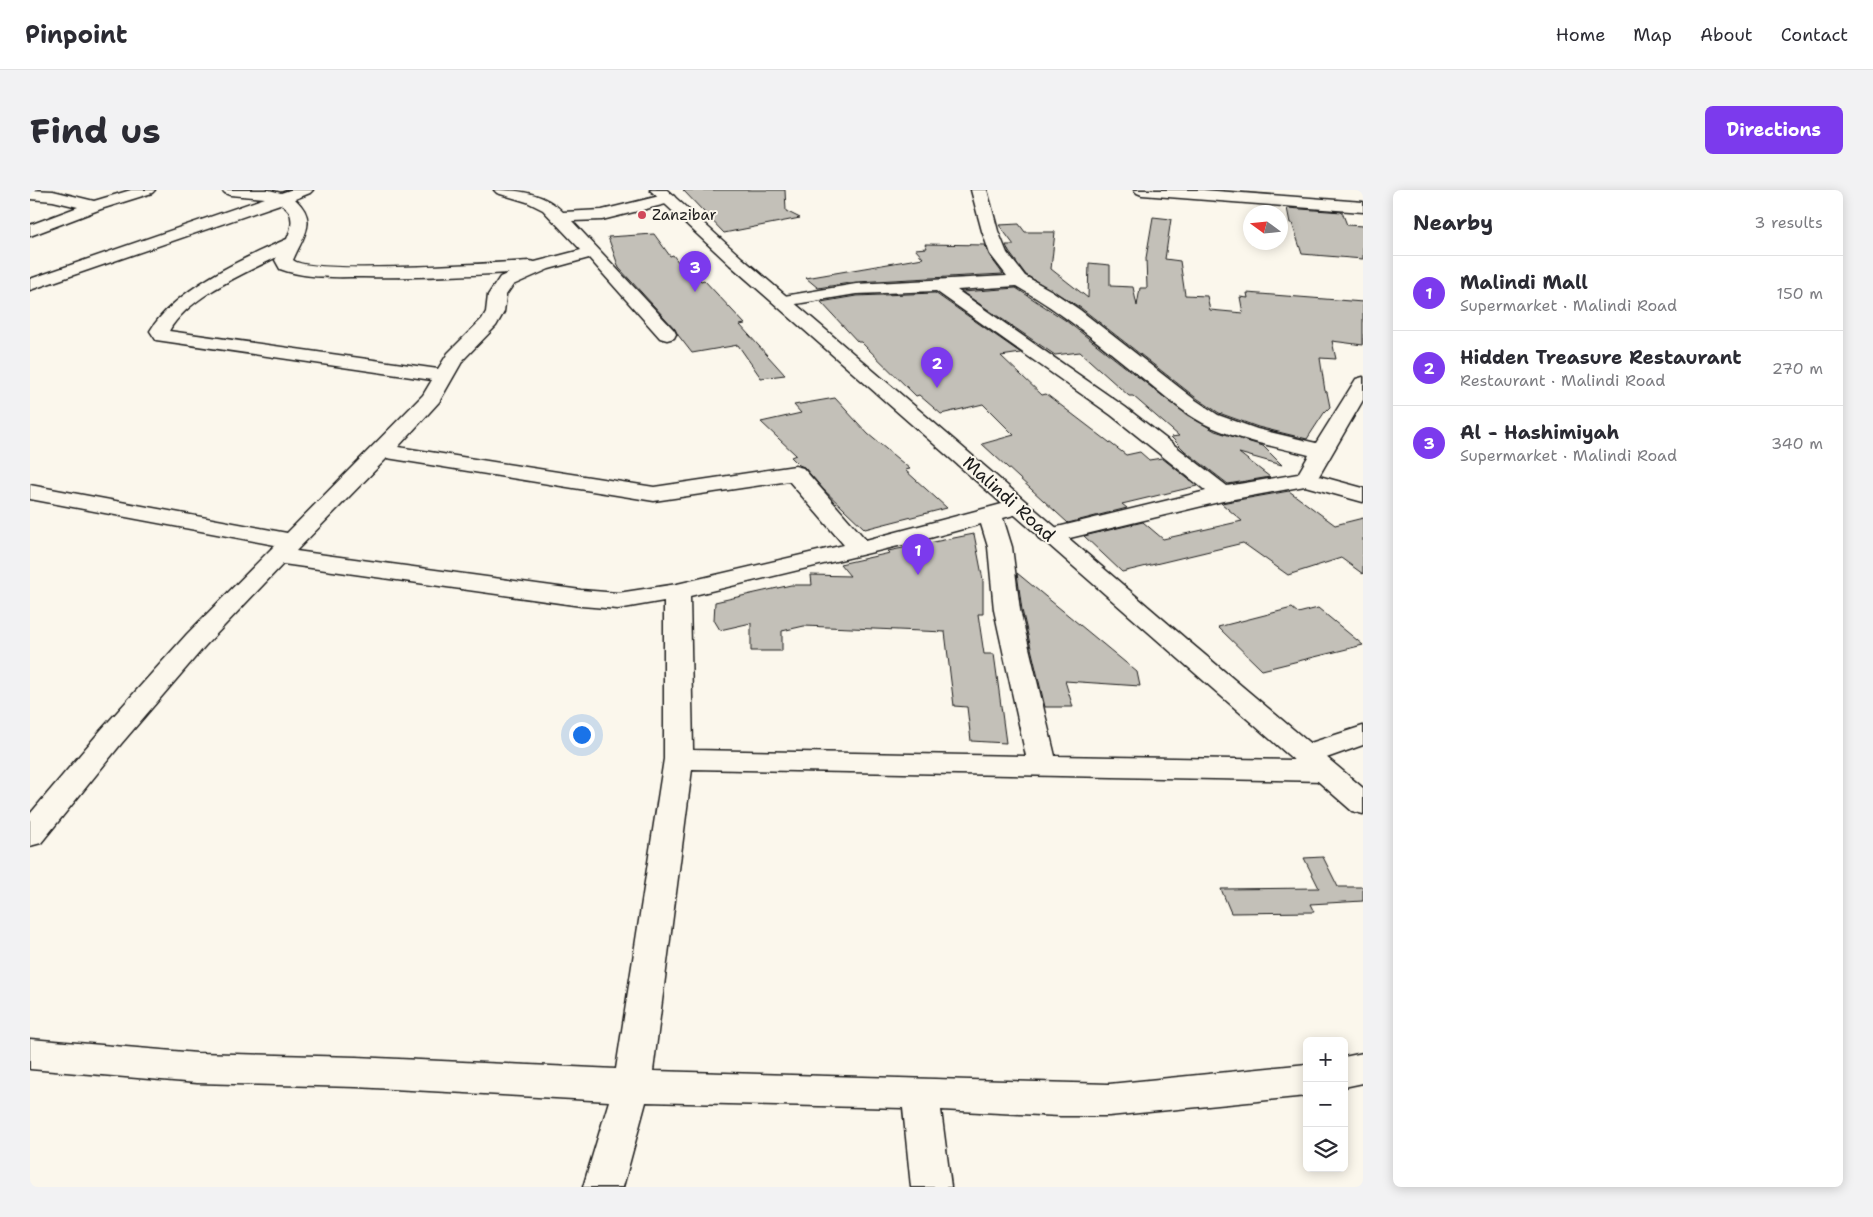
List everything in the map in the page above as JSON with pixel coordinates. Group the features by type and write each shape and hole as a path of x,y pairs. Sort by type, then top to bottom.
{"main road":[{"path":"30,231 96,206 146,190"},
{"path":"230,190 267,193 295,192"},
{"path":"502,190 542,203 561,218 667,334"},
{"path":"979,190 990,232 999,254 1019,280 1046,295 1187,403 1211,419 1250,434 1321,451"},
{"path":"1142,190 1363,207"},
{"path":"295,192 301,220 299,232 284,260 286,265 303,270 411,272 542,265"},
{"path":"30,285 295,192"},
{"path":"40,193 96,206"},
{"path":"561,218 602,215 663,195"},
{"name":"Malindi Road","path":"663,195 1049,536 1363,804"},
{"path":"292,243 242,267 206,290 163,322 158,332 163,336 444,376"},
{"path":"30,836 111,736 196,640 432,398 455,357 489,322 495,312 500,287 513,277 542,265 593,252"},
{"path":"784,301 856,289 940,286 1019,280"},
{"path":"940,286 1118,411 1223,494"},
{"path":"1306,479 1363,383"},
{"path":"382,451 654,494 795,473 859,547"},
{"path":"1049,536 1223,494 1306,479 1363,495"},
{"path":"30,492 285,548 581,598 618,601 677,592 919,534 1017,507"},
{"path":"990,514 1000,547 1007,610 1042,764"},
{"path":"603,1187 632,1086 679,759 677,592"},
{"path":"679,759 1042,764 1188,770 1314,763 1363,735"},
{"path":"30,1054 197,1068 356,1072 632,1086 920,1093 1014,1099 1109,1100 1303,1080"},
{"path":"1348,1071 1363,1068"},
{"path":"920,1093 931,1187"}],"building":[{"path":"683,190 785,190 786,211 800,218 724,233"},
{"path":"1288,208 1342,212 1347,225 1363,226 1363,259 1302,254 1292,223 1290,223"},
{"path":"1153,217 1171,219 1165,259 1180,261 1185,295 1207,296 1210,310 1243,313 1240,297 1248,298 1247,293 1363,302 1363,345 1332,341 1336,359 1320,358 1325,391 1327,392 1330,407 1307,439 1258,427 1219,413 1195,397 1081,308 1026,275 1009,252 1006,245 1014,245 999,225 1019,224 1025,232 1055,232 1051,269 1088,298 1089,263 1110,265 1110,286 1133,287 1137,306 1140,288 1147,288 1146,258"},
{"path":"654,234 670,256 673,255 682,267 689,266 701,281 704,280 745,324 740,325 785,375 761,378 738,345 692,353 675,329 619,268 608,237"},
{"path":"925,244 985,245 989,255 1003,274 856,282 818,288 806,278 923,258 915,249 927,248"},
{"path":"1016,288 1065,320 1187,415 1215,431 1263,446 1282,465 1239,453 1270,477 1228,484 1185,451 1171,437 1179,436 1133,396 1129,396 1080,352 1055,355 962,292"},
{"path":"935,293 1021,353 1001,356 1042,395 1046,394 1126,455 1140,452 1149,460 1162,458 1197,486 1122,504 1127,508 1068,523 982,444 1014,435 983,404 941,414 919,395 916,396 861,342 858,342 821,302 856,296"},
{"path":"835,398 868,434 910,469 905,470 947,508 865,529 823,489 804,467 791,457 796,455 761,422 801,413 794,405"},
{"path":"1289,491 1335,525 1363,518 1363,574 1341,558 1288,575 1243,543 1122,572 1084,536 1143,522 1163,539 1242,521 1221,503"},
{"path":"974,534 983,580 983,614 978,614 984,654 994,654 1006,743 971,741 967,707 954,706 945,632 804,626 782,631 782,651 751,651 751,623 720,630 714,620 715,602 791,585 812,585 811,575 850,576 840,564 890,553 888,551"},
{"path":"1017,573 1137,672 1140,686 1065,681 1073,707 1045,707 1022,610"},
{"path":"1292,608 1298,613 1318,608 1363,645 1262,670 1218,627"},
{"path":"1323,857 1338,887 1363,887 1363,901 1310,904 1314,912 1231,913 1221,889 1319,888 1304,858"}],"place":[{"name":"Zanzibar","path":"642,215"},
{"name":"Al - Hashimiyah","path":"695,292"},
{"name":"Hidden Treasure Restaurant","path":"937,388"},
{"name":"Malindi Mall","path":"918,575"}]}
